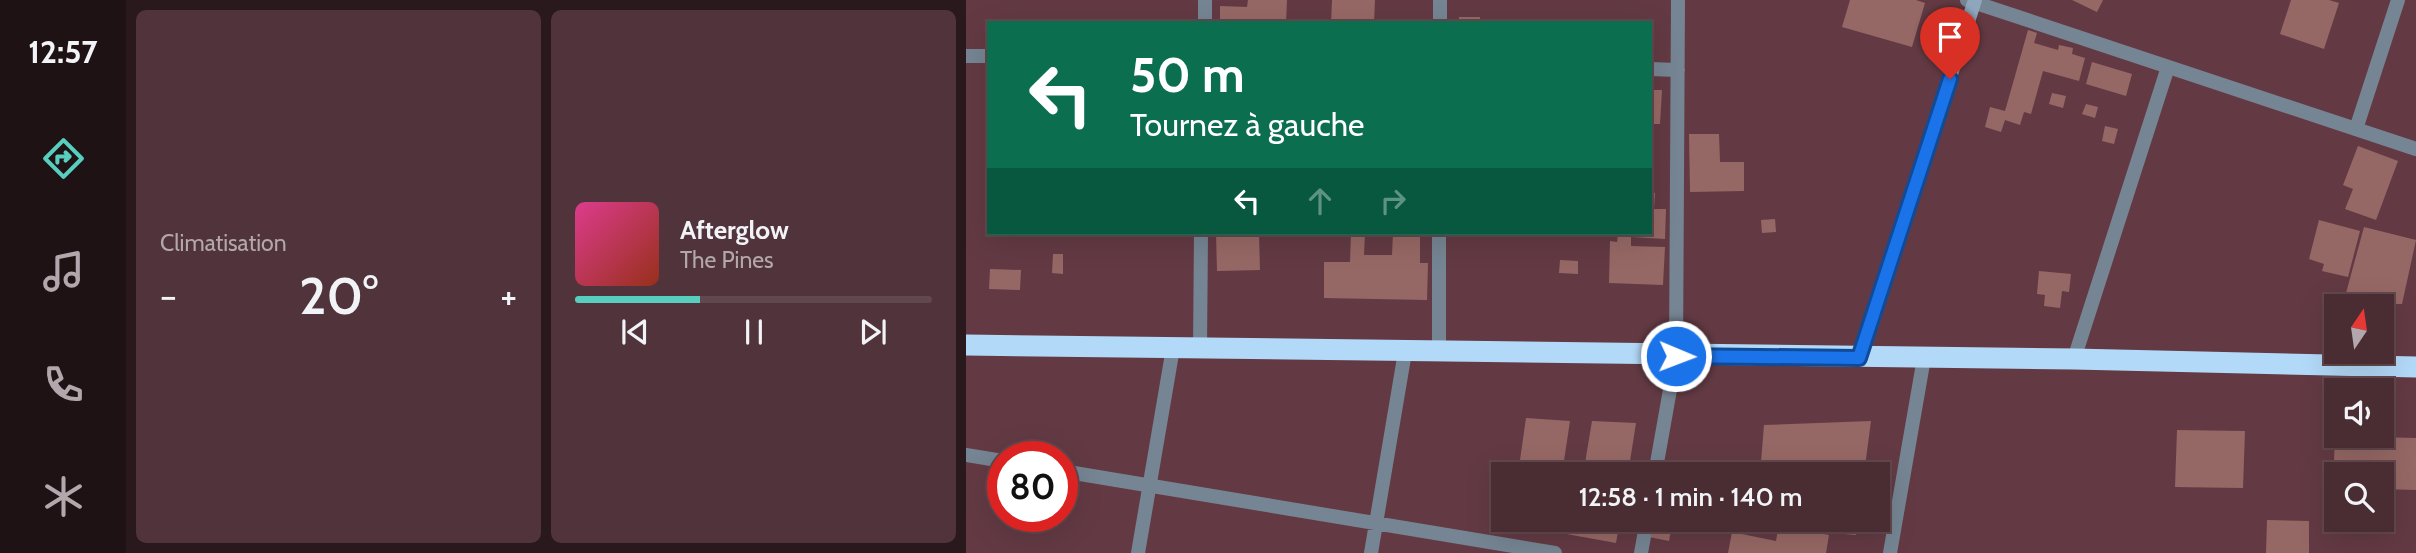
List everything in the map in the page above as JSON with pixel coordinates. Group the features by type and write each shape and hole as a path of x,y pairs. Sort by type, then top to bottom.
{"highway":[{"path":"966,345 2074,359 2416,367"}],"street":[{"path":"1205,0 1205,21"},
{"path":"1440,0 1440,21"},
{"path":"1657,462 1676,356 1678,0"},
{"path":"2356,129 2398,0"},
{"path":"1859,358 1972,1 2416,149"},
{"path":"966,56 987,57"},
{"path":"2074,359 2168,67"},
{"path":"1652,69 1678,70"},
{"path":"1200,348 1201,235"},
{"path":"1439,235 1439,352"},
{"path":"1138,553 1173,348"},
{"path":"1371,553 1405,352"},
{"path":"1890,553 1924,358"},
{"path":"966,455 987,458"},
{"path":"1078,474 1555,553"},
{"path":"1641,553 1645,532"}],"building":[{"path":"1248,0 1287,0 1286,21 1220,21 1220,6 1247,7"},
{"path":"1332,0 1375,0 1374,21 1331,21"},
{"path":"1850,0 1916,0 1925,3 1912,47 1842,27"},
{"path":"2072,0 2103,0 2097,12"},
{"path":"2291,0 2329,0 2339,3 2324,49 2280,34"},
{"path":"1459,17 1480,17 1480,21 1459,21"},
{"path":"2028,30 2037,33 2034,43 2058,50 2059,45 2073,48 2072,54 2085,58 2079,81 2043,71 2031,114 2024,112 2020,125 2005,120 2001,132 1985,127 1990,107 2005,111"},
{"path":"2092,62 2132,74 2126,96 2086,84"},
{"path":"1652,90 1662,90 1660,124 1652,124"},
{"path":"2052,93 2066,96 2063,108 2049,104"},
{"path":"2086,104 2098,107 2095,118 2082,114"},
{"path":"2105,126 2118,129 2114,144 2102,141"},
{"path":"1689,134 1719,134 1720,162 1744,162 1744,191 1690,192"},
{"path":"2358,146 2398,161 2376,220 2345,209 2353,189 2343,185"},
{"path":"1652,193 1655,193 1654,209 1666,209 1665,239 1631,237 1631,246 1665,247 1663,285 1609,283 1610,241 1617,242 1618,235 1652,235"},
{"path":"1775,219 1776,232 1762,233 1761,220"},
{"path":"2319,220 2360,231 2348,277 2322,271 2324,264 2309,259"},
{"path":"2364,227 2416,240 2402,304 2394,304 2394,294 2346,294"},
{"path":"1216,235 1259,235 1260,270 1217,271"},
{"path":"1351,235 1365,235 1364,255 1392,255 1393,235 1420,235 1420,263 1428,263 1427,300 1324,298 1324,262 1350,262"},
{"path":"1053,254 1063,254 1063,274 1052,273"},
{"path":"1560,260 1578,261 1578,274 1559,273"},
{"path":"990,269 1021,270 1020,290 989,289"},
{"path":"2039,271 2071,274 2069,292 2062,291 2060,308 2044,306 2045,295 2037,294"},
{"path":"1526,418 1570,421 1564,462 1520,462"},
{"path":"1592,421 1636,423 1630,462 1585,462"},
{"path":"1871,421 1866,462 1761,462 1764,425"},
{"path":"2177,430 2245,431 2243,488 2175,487"},
{"path":"2394,437 2416,438 2416,490 2394,489 2394,462 2334,462 2335,448 2394,448"},
{"path":"2267,520 2309,521 2309,553 2266,553"},
{"path":"1555,532 1618,532 1616,543"},
{"path":"1650,532 1671,532 1669,541 1649,537"},
{"path":"1732,532 1776,541 1778,532 1829,535 1826,553 1728,553"},
{"path":"1820,532 1856,532 1856,535"}],"route":[{"path":"1676,356 1859,358 1950,79"}]}
